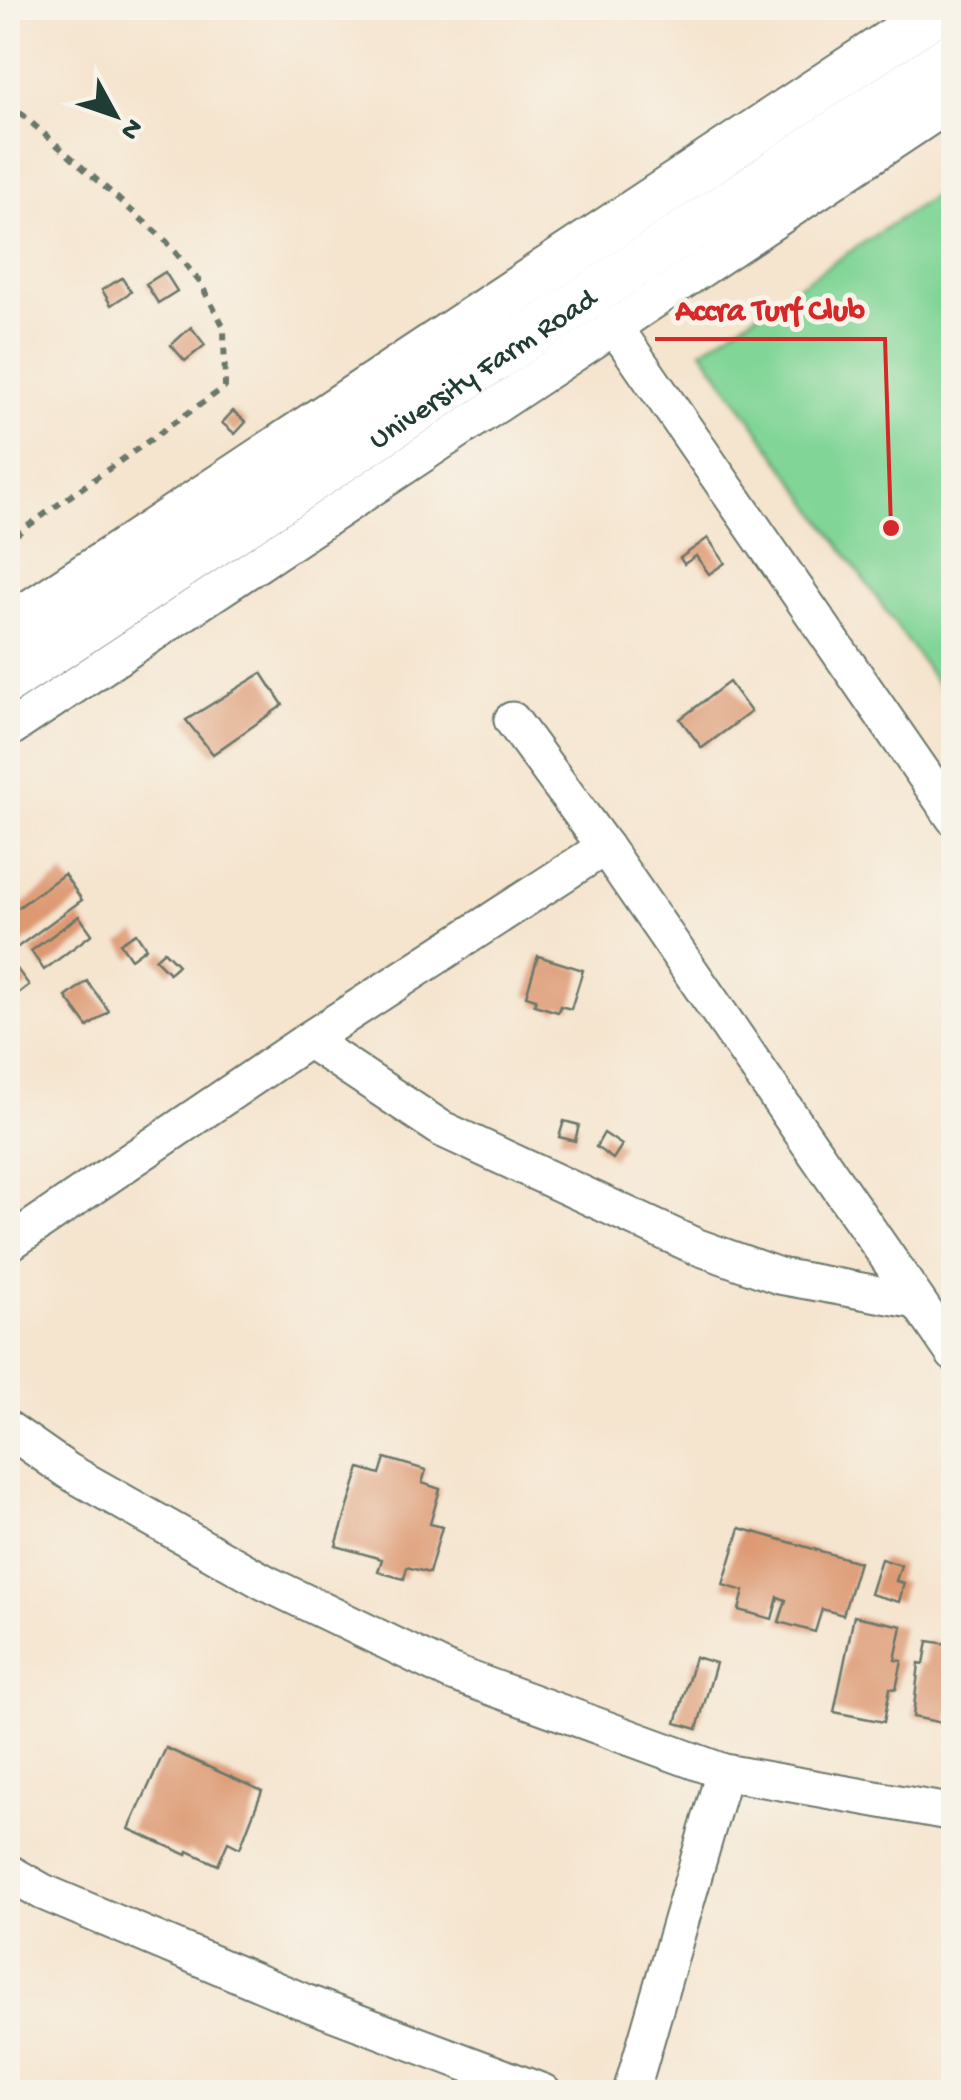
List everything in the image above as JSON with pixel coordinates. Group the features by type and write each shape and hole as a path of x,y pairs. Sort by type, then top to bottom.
{"street":[{"name":"University Farm Road","path":"8,628 942,8"},
{"name":"University Farm Road","path":"8,682 954,54"},
{"path":"8,730 954,100"},
{"path":"614,326 954,818"},
{"path":"512,720 605,847 954,1354"},
{"path":"8,1244 308,1040 605,847"},
{"path":"308,1040 442,1130 695,1246 779,1276 917,1301"},
{"path":"8,1429 68,1471 266,1583 433,1664 724,1772 954,1813"},
{"path":"631,2092 724,1772"},
{"path":"8,1872 42,1892 302,2001 543,2092"}],"path":[{"path":"8,102 166,241 198,281 224,327 225,386 8,540"}],"green space":[{"path":"953,183 953,706 702,350"}],"building":[{"path":"165,272 177,291 158,303 146,284"},
{"path":"122,278 131,292 111,305 102,290"},
{"path":"191,327 205,345 185,361 171,345"},
{"path":"233,411 246,422 235,434 222,423"},
{"path":"708,538 725,563 709,574 696,556 684,564 680,558"},
{"path":"262,673 283,705 213,754 186,720"},
{"path":"729,682 751,712 702,748 680,719"},
{"path":"64,874 82,900 8,954 8,915"},
{"path":"79,916 92,934 44,970 31,951"},
{"path":"136,933 146,948 131,959 120,943"},
{"path":"164,951 178,965 169,973 155,959"},
{"path":"538,956 583,970 571,1009 560,1006 558,1012 534,1005 536,999 526,996"},
{"path":"14,965 29,985 8,1001 8,970"},
{"path":"87,981 109,1011 88,1027 66,997"},
{"path":"564,1121 579,1125 575,1141 559,1137"},
{"path":"604,1133 622,1145 613,1159 596,1147"},
{"path":"385,1458 426,1470 422,1483 440,1489 430,1524 442,1527 429,1573 407,1567 404,1579 378,1572 382,1559 336,1546 360,1468 380,1474"},
{"path":"740,1528 859,1562 843,1615 822,1609 815,1632 779,1622 786,1600 778,1597 772,1619 739,1610 744,1591 723,1585"},
{"path":"881,1559 901,1565 896,1581 904,1583 899,1602 870,1594"},
{"path":"854,1616 902,1626 895,1660 902,1661 896,1689 890,1688 884,1722 834,1712"},
{"path":"928,1641 954,1645 954,1711 950,1710 948,1724 913,1717 919,1663 924,1664"},
{"path":"695,1657 716,1663 697,1729 676,1723"},
{"path":"166,1748 262,1791 240,1848 228,1842 218,1865 129,1829"}],"place":[{"name":"Accra Turf Club","path":"891,528"}]}
